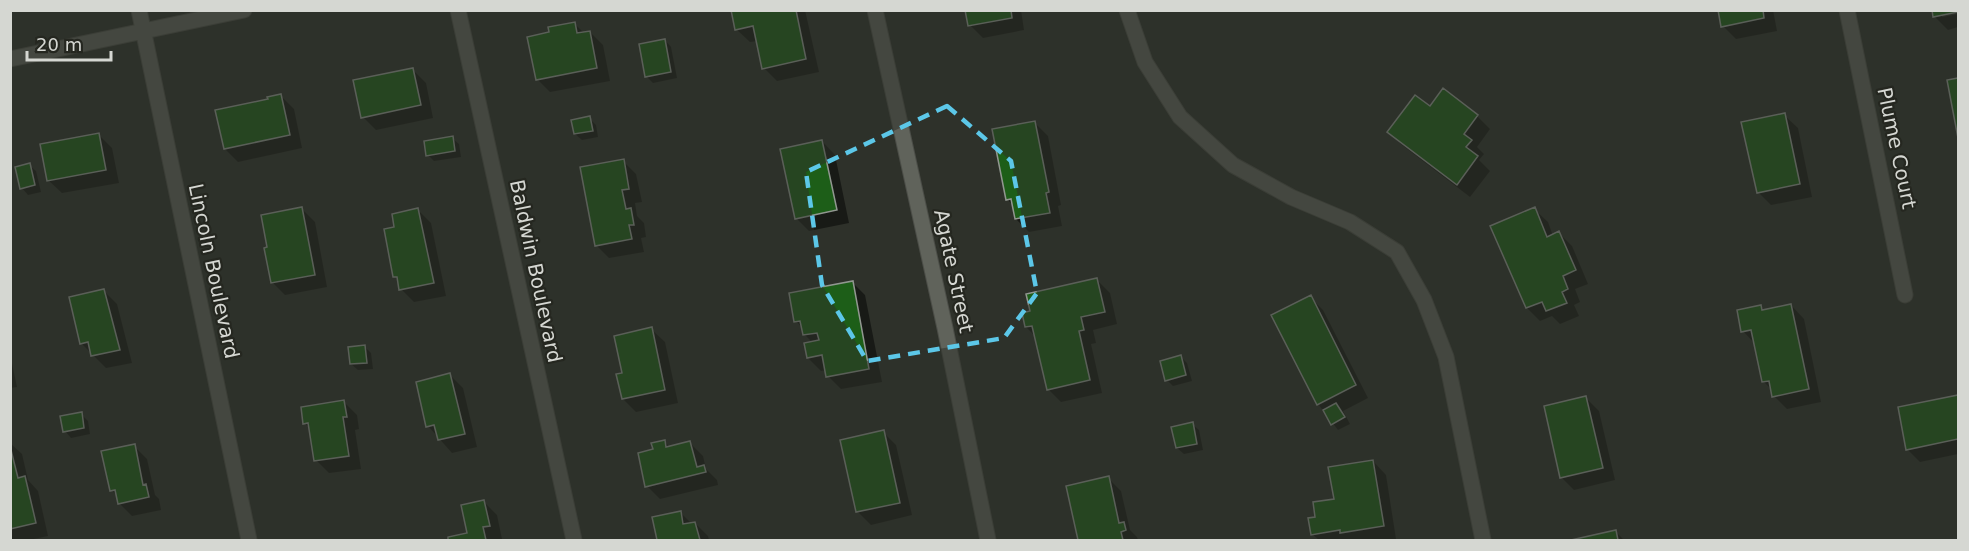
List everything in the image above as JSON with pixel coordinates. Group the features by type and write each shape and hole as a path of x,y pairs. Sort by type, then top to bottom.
{"street":[{"name":"Lincoln Boulevard","path":"138,10 249,540"},
{"path":"10,59 244,10"},
{"name":"Baldwin Boulevard","path":"458,10 574,540"},
{"name":"Agate Street","path":"875,10 945,328 988,540"},
{"path":"1127,10 1146,62 1180,117 1233,165 1292,197 1350,222 1397,252 1424,300 1446,357 1483,540"},
{"name":"Plume Court","path":"1847,10 1905,295"}],"highlighted area":[{"path":"947,106 1011,161 1037,293 1004,338 867,361 822,285 806,172"}],"building":[{"path":"731,10 796,10 806,59 762,69 753,26 735,30"},
{"path":"965,10 1011,10 1012,18 968,26"},
{"path":"1718,10 1763,10 1764,18 1721,27"},
{"path":"1932,10 1958,10 1958,12 1933,17"},
{"path":"575,22 577,33 590,31 597,68 536,80 527,37 549,32 548,27"},
{"path":"665,39 671,72 645,77 639,44"},
{"path":"413,68 421,105 361,118 353,80"},
{"path":"1958,78 1958,138 1947,80"},
{"path":"1443,88 1478,115 1464,134 1472,140 1466,147 1478,156 1457,185 1387,132 1415,95 1430,106"},
{"path":"281,94 290,135 224,149 215,110"},
{"path":"1785,113 1800,184 1757,193 1741,122"},
{"path":"590,116 593,131 574,134 571,120"},
{"path":"1035,121 1049,192 1046,193 1050,213 1015,219 1011,199 1006,200 992,129"},
{"path":"99,133 106,170 47,181 40,144"},
{"path":"453,136 455,151 426,156 424,141"},
{"path":"822,140 837,210 795,219 780,149"},
{"path":"624,159 629,189 622,190 626,209 631,208 634,225 629,225 632,239 595,246 580,167"},
{"path":"30,163 35,185 20,189 15,167"},
{"path":"302,207 315,275 271,283 264,248 267,247 261,215"},
{"path":"1535,207 1547,237 1559,231 1576,270 1563,276 1568,289 1562,292 1567,303 1546,311 1542,302 1526,308 1490,226"},
{"path":"418,208 434,283 399,290 397,277 393,277 384,229 394,227 392,214"},
{"path":"1097,278 1105,312 1081,317 1084,330 1079,331 1090,380 1047,390 1032,326 1025,327 1022,313 1030,311 1026,294"},
{"path":"853,281 869,369 826,377 822,355 807,358 804,343 819,340 817,333 803,335 800,321 794,322 789,293"},
{"path":"104,289 120,350 91,356 88,342 80,344 69,297"},
{"path":"1311,295 1356,385 1317,405 1271,315"},
{"path":"1791,304 1809,389 1772,397 1769,381 1762,382 1751,330 1741,332 1737,310 1761,305 1762,310"},
{"path":"652,327 665,390 622,399 616,374 622,373 614,336"},
{"path":"365,345 367,363 350,364 348,347"},
{"path":"1181,355 1186,375 1165,381 1160,361"},
{"path":"450,373 465,434 438,440 434,425 426,427 416,382"},
{"path":"1958,395 1958,439 1906,450 1898,407"},
{"path":"1586,396 1603,468 1560,478 1544,406"},
{"path":"344,400 347,417 343,417 349,456 314,461 308,423 303,424 301,407"},
{"path":"1336,403 1345,417 1331,425 1323,410"},
{"path":"82,412 84,428 63,432 60,416"},
{"path":"1193,422 1197,444 1176,448 1171,427"},
{"path":"884,430 900,503 856,512 840,440"},
{"path":"665,440 666,447 690,441 697,467 704,465 706,472 645,487 638,453 653,449 651,443"},
{"path":"135,444 143,485 146,484 149,497 118,504 115,490 110,491 101,451"},
{"path":"10,446 18,478 25,476 36,523 10,529"},
{"path":"1373,460 1384,526 1311,535 1308,518 1315,517 1313,502 1334,499 1328,467"},
{"path":"1109,476 1119,523 1124,522 1126,530 1121,532 1123,540 1078,540 1066,486"},
{"path":"484,500 490,526 483,527 486,540 448,540 448,537 467,533 461,505"},
{"path":"681,511 683,524 695,522 700,540 657,540 652,517"},
{"path":"1616,530 1618,540 1571,540"}]}
